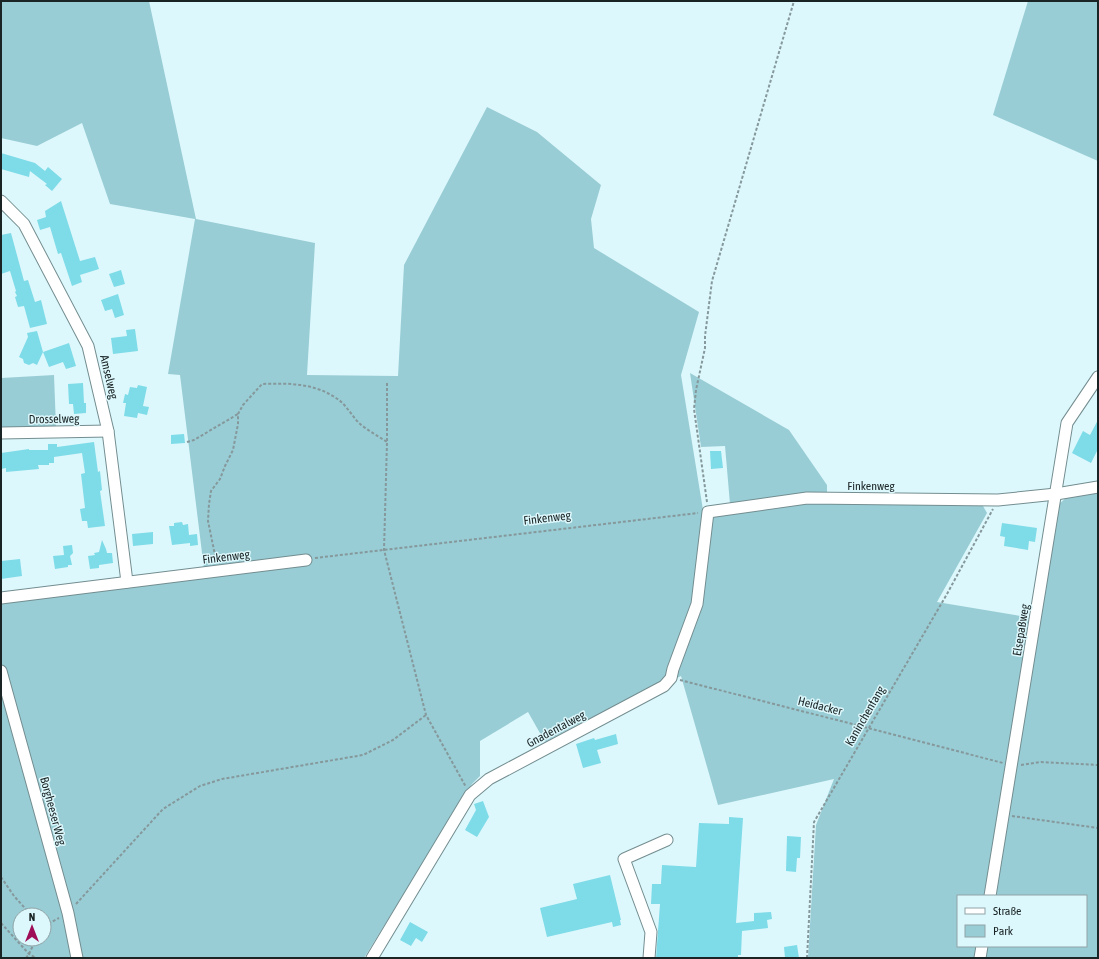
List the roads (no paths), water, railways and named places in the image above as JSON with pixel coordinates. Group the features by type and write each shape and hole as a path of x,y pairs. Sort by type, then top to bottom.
{"street":[{"name":"Amselweg","path":"1,201 24,224 88,346 108,431 127,582"},
{"name":"Elsepaßweg","path":"990,895 1067,423 1098,377"},
{"name":"Drosselweg","path":"1,433 108,431"},
{"name":"Finkenweg","path":"671,678 697,604 708,512 807,498 998,500 1056,494 1098,487"},
{"name":"Finkenweg","path":"1,598 306,560"},
{"name":"Borgheeser Weg","path":"1,671 68,913 77,958"},
{"name":"Gnadentalweg","path":"372,958 470,795 489,779 664,686 671,678"},
{"path":"649,958 651,932 624,859 667,840"},
{"path":"980,958 982,947"}]}
